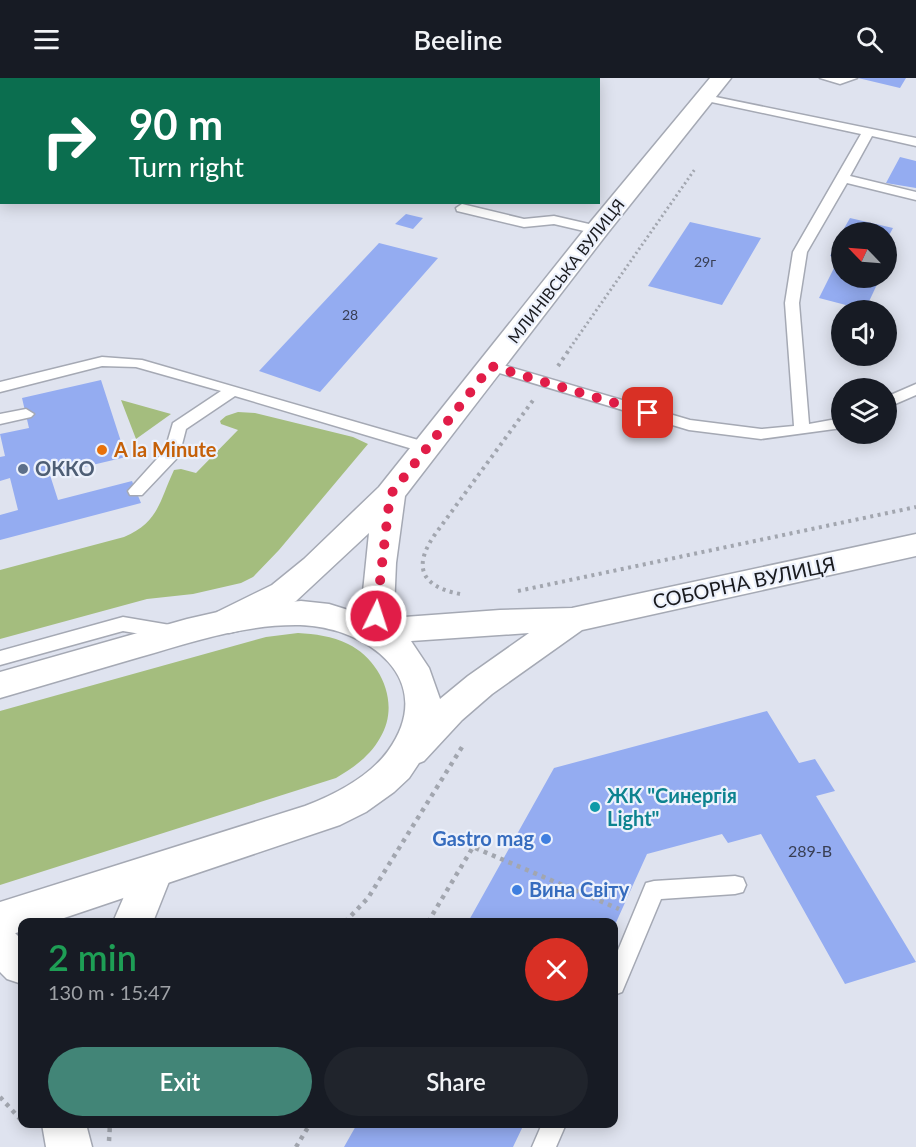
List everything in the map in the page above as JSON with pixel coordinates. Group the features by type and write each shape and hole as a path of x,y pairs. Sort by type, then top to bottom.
{"main road":[{"name":"МЛИНІВСЬКА ВУЛИЦЯ","path":"229,621 284,593 315,567 390,495 597,230 721,78"},
{"name":"МЛИНІВСЬКА ВУЛИЦЯ","path":"376,631 380,563 390,495"},
{"name":"СОБОРНА ВУЛИЦЯ","path":"376,631 500,622 572,620 916,545"},
{"path":"0,685 229,621 284,613 313,613 340,618 376,631 397,648 415,670 423,699 416,735 396,768 363,794 326,814 153,874 0,920"},
{"name":"СОБОРНА ВУЛИЦЯ","path":"396,768 450,711 480,685 572,620"},
{"path":"135,918 153,874"},
{"path":"0,945 18,962"},
{"path":"65,1128 69,1147"},
{"path":"75,1147 77,1128"}],"lane":[{"path":"826,78 840,81 851,78"},
{"path":"706,98 916,142"},
{"path":"802,430 792,303 800,252 868,132"},
{"path":"843,178 916,196"},
{"path":"462,208 524,223 554,220 597,230"},
{"path":"0,387 102,361 136,363 426,448"},
{"path":"491,366 689,425 761,434 831,425"},
{"path":"136,491 173,452 179,427 233,390"},
{"path":"897,398 916,390"},
{"path":"0,419 26,414"},
{"path":"0,658 123,624 181,633"},
{"path":"618,975 654,890 735,885"},
{"path":"544,1147 552,1128"}],"path":[{"path":"515,591 916,507"},
{"path":"349,918 368,898 466,741"},
{"path":"430,918 473,847 642,918"},
{"path":"0,1097 18,1117"},
{"path":"108,1147 110,1128"},
{"path":"296,1147 308,1128"}],"green space":[{"path":"121,400 171,414 136,439"},
{"path":"238,412 255,413 353,437 368,444 279,550 253,577 241,583 193,594 147,599 0,639 0,570 124,537 136,531 151,518 156,510 174,470 181,469 196,473 238,430 221,424 220,421"},
{"path":"298,633 336,639 360,651 378,672 384,684 388,698 386,725 376,744 361,761 336,778 0,885 0,711 266,637"}],"building":[{"path":"858,78 906,78 900,88"},
{"path":"900,157 916,161 916,188 886,183"},
{"path":"406,214 423,218 413,229 395,224"},
{"path":"850,218 867,222 848,222"},
{"path":"690,222 761,238 722,305 648,286"},
{"path":"379,243 438,258 320,392 259,371"},
{"path":"831,274 831,288 875,288 870,300 831,301 819,298"},
{"path":"101,380 126,457 50,475 58,500 132,481 141,503 0,540 0,515 18,510 10,478 0,481 0,457 5,456 0,434 29,428 22,398"},
{"path":"767,711 799,763 815,759 835,791 816,796 916,962 845,984 761,834 728,843 722,834 647,854 618,918 470,918 554,768"},
{"path":"355,1128 522,1128 513,1147 344,1147"}],"place":[{"name":"A la Minute","path":"102,450"},
{"name":"ОККО","path":"23,469"},
{"name":"ЖК \"Синергія Light\"","path":"595,807"},
{"name":"Gastro mag","path":"546,839"},
{"name":"Вина Світу","path":"517,890"}],"route":[{"path":"376,616 380,563 390,495 491,366 648,413"}]}
